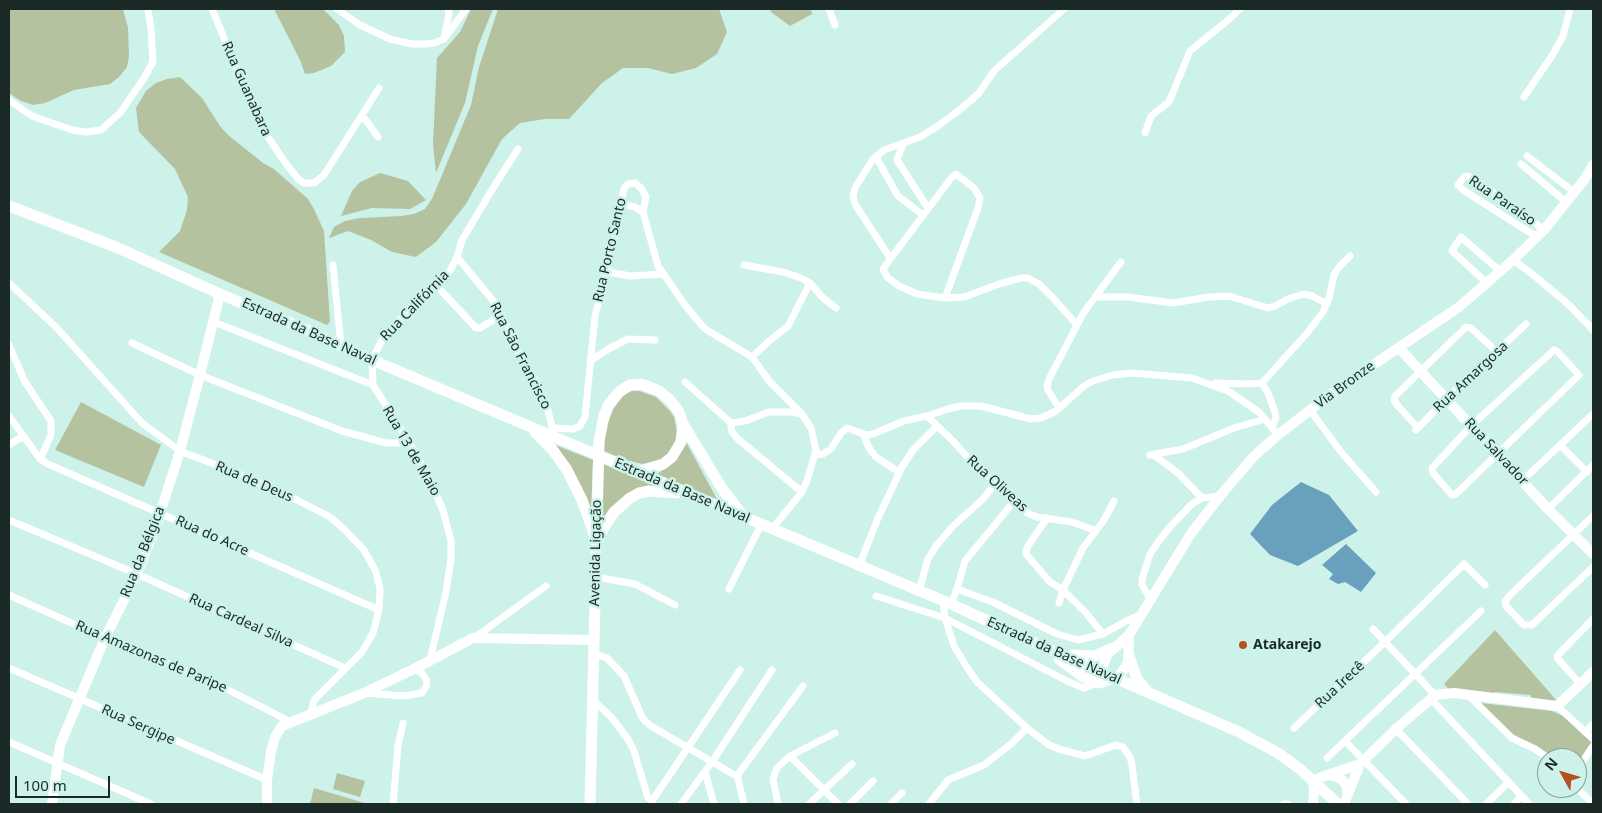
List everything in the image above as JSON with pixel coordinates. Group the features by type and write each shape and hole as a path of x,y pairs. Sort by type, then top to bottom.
{"main road":[{"name":"Via Bronze","path":"1098,677 1106,657 1113,648 1130,635 1190,535 1275,431 1310,410 1336,390 1459,307 1540,234 1574,192 1589,177 1593,165"},
{"name":"Estrada da Base Naval","path":"9,206 116,247 220,294 554,438 919,590 1044,647"},
{"name":"Rua da Bélgica","path":"52,804 60,745 78,700 137,574 160,513 180,451 220,294"},
{"name":"Rua Salvador","path":"1399,348 1548,509 1593,554"},
{"name":"Avenida Ligação","path":"590,804 599,441 601,426 608,406 619,392 625,387 635,384 646,385 665,395 678,412 683,424 723,490 746,518"},
{"path":"638,472 663,464 672,457 681,442 683,424"},
{"path":"554,438 582,500 597,546"},
{"path":"597,546 603,529 614,512 621,504 639,493 655,491 691,496"},
{"name":"Via Bronze","path":"1114,678 1125,670 1129,656 1130,635"},
{"path":"267,804 267,780 275,737 282,726 364,693 473,638 594,640"},
{"path":"1044,647 1086,657 1099,655 1113,648"},
{"path":"1044,647 1082,676 1098,677 1099,683 1114,678"},
{"path":"1129,656 1137,679 1148,692"},
{"path":"1346,800 1362,762 1433,696 1447,693 1557,706 1593,672"},
{"name":"Estrada da Base Naval","path":"1114,678 1262,744 1300,769 1338,804"},
{"path":"1312,804 1313,781 1362,762"},
{"path":"1325,776 1335,776 1346,784 1346,800"}],"street":[{"path":"9,100 32,116 72,130 86,132 101,130 120,113 153,62 148,9"},
{"name":"Rua Guanabara","path":"212,9 260,125 267,138 299,180 309,184 314,183 324,175 362,115"},
{"path":"337,9 360,25 390,39 411,44 434,44 444,39 465,9"},
{"path":"444,39 450,14 448,9"},
{"path":"829,9 835,25"},
{"path":"890,258 855,204 853,197 855,188 876,156 884,150 920,137 962,108 978,94 996,70 1064,9"},
{"path":"1145,133 1151,116 1167,104 1190,51 1240,9"},
{"path":"1524,97 1563,36 1570,9"},
{"path":"378,88 362,115 378,137"},
{"path":"903,144 897,160 928,208"},
{"name":"Rua Califórnia","path":"372,360 384,336 450,270 458,257 460,244 518,149"},
{"path":"876,156 898,196 923,215"},
{"path":"1527,156 1574,192"},
{"path":"1521,164 1566,202"},
{"path":"945,298 978,208 980,195 956,174 890,258 884,272 893,282 917,294 945,298 964,296 999,284 1028,278 1046,290 1077,325"},
{"name":"Rua Paraíso","path":"1464,176 1468,176 1508,202 1540,234 1468,194 1458,186 1461,180 1464,176"},
{"name":"Rua Porto Santo","path":"554,438 574,430 583,423 585,417 595,316 626,186 635,183 645,193 643,212 655,257 663,274 685,305 705,329 752,358 770,382 802,414 811,428 816,450 811,471 802,492 766,527 728,590"},
{"path":"622,204 635,207 643,212"},
{"path":"1487,283 1453,252 1452,249 1460,238 1462,237 1500,271"},
{"path":"1210,383 1262,383 1308,332 1327,304 1334,275 1350,256"},
{"name":"Rua São Francisco","path":"458,257 494,302 501,315 515,347 546,402 554,438"},
{"path":"1513,260 1569,305 1593,330"},
{"path":"1059,408 1048,390 1048,383 1077,325 1121,262"},
{"path":"333,265 341,346"},
{"path":"744,265 783,272 801,278 810,283 822,297 836,308"},
{"path":"607,272 631,276 663,274"},
{"name":"Rua de Deus","path":"9,283 56,327 136,418 180,451 235,472 330,517 364,550 376,572 380,589 379,610 373,633 367,645 314,700 311,713"},
{"path":"752,358 788,326 810,283"},
{"path":"436,285 476,328 480,328 501,315"},
{"path":"1095,297 1128,297 1173,303 1221,295 1268,308 1304,294 1327,304"},
{"path":"214,322 373,385 372,360"},
{"name":"Rua Amargosa","path":"1420,372 1400,390 1394,400 1417,429 1446,398 1526,324"},
{"path":"1420,372 1466,327 1474,330 1497,352"},
{"path":"590,361 628,339 655,340"},
{"path":"132,343 200,375 342,431 386,443 399,443 408,440"},
{"path":"9,345 25,382 51,421 51,435 40,459"},
{"path":"1557,350 1579,375 1456,494 1452,495 1431,470 1472,425 1551,351 1557,350"},
{"path":"815,456 831,449 843,430 849,428 863,434 873,434 904,421 954,407 976,406 994,408 1031,419 1048,415 1093,381 1113,375 1132,373 1192,378 1210,383 1237,396 1259,412 1275,431"},
{"path":"685,382 731,423 732,432 735,436 802,492"},
{"path":"1262,383 1276,412 1275,431"},
{"name":"Rua 13 de Maio","path":"373,385 408,440 439,499 451,541 451,559 446,592 430,660"},
{"path":"1310,410 1341,452 1376,492"},
{"path":"731,423 745,421 769,412 802,414"},
{"path":"1523,480 1593,414"},
{"name":"Rua do Acre","path":"9,416 40,459 48,464 379,610"},
{"name":"Rua Oliveas","path":"927,416 977,468 1016,499 1027,513 1072,522 1096,531"},
{"path":"1202,498 1179,474 1152,455 1183,449 1240,426 1265,419"},
{"path":"859,566 899,472 913,450 937,426"},
{"path":"863,434 869,448 876,456 899,472"},
{"path":"9,445 22,436"},
{"path":"1560,445 1587,472"},
{"path":"1548,509 1593,465"},
{"path":"919,590 928,559 936,546 952,527 983,499 996,483"},
{"path":"1151,600 1142,582 1150,554 1169,528 1192,504 1202,498 1220,496"},
{"path":"1016,499 966,561 958,589 947,603 944,618 954,646 977,682 1027,728 1049,745 1078,755 1093,754 1116,745 1121,745 1130,757 1136,804"},
{"path":"1059,603 1062,590 1084,548 1114,501"},
{"path":"1593,516 1509,596 1505,602 1508,609 1526,626 1535,623 1593,567"},
{"path":"1047,518 1026,552 1050,582 1075,601 1094,621 1103,634"},
{"name":"Rua Cardeal Silva","path":"9,520 137,574 345,668"},
{"name":"Rua Irecê","path":"1294,728 1386,642 1464,564 1485,585"},
{"path":"596,577 635,584 675,605"},
{"path":"473,638 546,586"},
{"path":"958,589 995,603 1065,638 1082,640 1103,634 1142,614"},
{"name":"Rua Amazonas de Paripe","path":"9,595 106,638 204,678 291,722"},
{"path":"876,596 944,618 1084,688 1090,686 1098,677"},
{"path":"1327,758 1481,611"},
{"path":"1580,684 1557,656 1593,619"},
{"path":"1373,629 1415,674 1508,783 1529,804"},
{"path":"593,653 607,658 624,676 639,711 651,726 738,777"},
{"name":"Rua Sergipe","path":"9,668 78,700 267,780"},
{"path":"364,693 404,696 419,695 426,689 427,685 424,676 414,669"},
{"path":"593,700 628,739 648,798 651,801 740,670"},
{"path":"684,803 772,670"},
{"path":"744,804 738,777 740,770 803,686"},
{"path":"1468,695 1512,738 1537,750"},
{"path":"1557,706 1593,739"},
{"path":"393,804 398,746 403,723"},
{"path":"1585,732 1593,724"},
{"path":"929,804 948,780 984,765 1011,744 1027,728"},
{"path":"1396,729 1468,804"},
{"path":"778,804 773,779 777,768 790,756 835,733"},
{"path":"1345,741 1362,762 1406,804"},
{"path":"9,742 151,804"},
{"path":"790,756 838,804"},
{"path":"809,804 852,764"},
{"path":"705,772 714,804"},
{"path":"850,804 873,781"},
{"path":"1486,804 1508,783"},
{"path":"891,804 902,793"},
{"path":"1514,804 1521,796"}],"green space":[{"path":"9,9 123,9 128,28 129,56 127,67 110,84 74,90 45,103 33,105 21,101 9,93"},
{"path":"274,9 323,9 339,25 344,36 345,52 331,66 314,73 305,74 300,60"},
{"path":"471,9 493,9 478,46 465,103 436,173 433,144 437,58 460,32"},
{"path":"498,9 719,9 727,32 717,54 696,68 672,74 648,68 623,68 602,83 569,119 545,119 520,123 502,139 466,204 436,242 416,257 392,252 371,240 348,231 329,238 334,227 345,221 360,218 401,216 414,214 425,209 432,199 471,105 479,67"},
{"path":"770,9 811,9 812,14 790,26 771,12"},
{"path":"180,77 202,98 228,135 263,163 274,169 308,199 314,209 324,231 330,322 327,325 159,252 180,231 187,210 188,197 175,169 139,132 136,108 146,91 156,83"},
{"path":"380,173 408,181 426,200 410,209 372,208 341,216 352,191 360,182"},
{"path":"639,391 656,397 674,417 677,432 676,439 669,454 661,460 642,464 604,451 605,430 614,408 625,393"},
{"path":"81,402 161,445 144,487 55,450"},
{"path":"686,442 718,501 657,474 673,463"},
{"path":"555,445 593,460 591,514"},
{"path":"603,464 661,488 654,488 603,521"},
{"path":"1495,630 1557,701 1533,700 1530,695 1495,692 1491,695 1449,689 1444,684"},
{"path":"1480,703 1552,711 1565,717 1592,743 1587,750 1587,748 1537,748 1537,750 1511,735"},
{"path":"337,773 365,781 360,797 333,789"},
{"path":"314,788 368,804 310,804"}],"water":[{"path":"1301,482 1329,495 1358,531 1298,566 1270,555 1250,534 1272,505"},
{"path":"1346,544 1376,573 1361,592 1345,582 1338,584 1329,579 1333,574 1322,565"}],"place":[{"name":"Atakarejo","path":"1243,645"}]}
